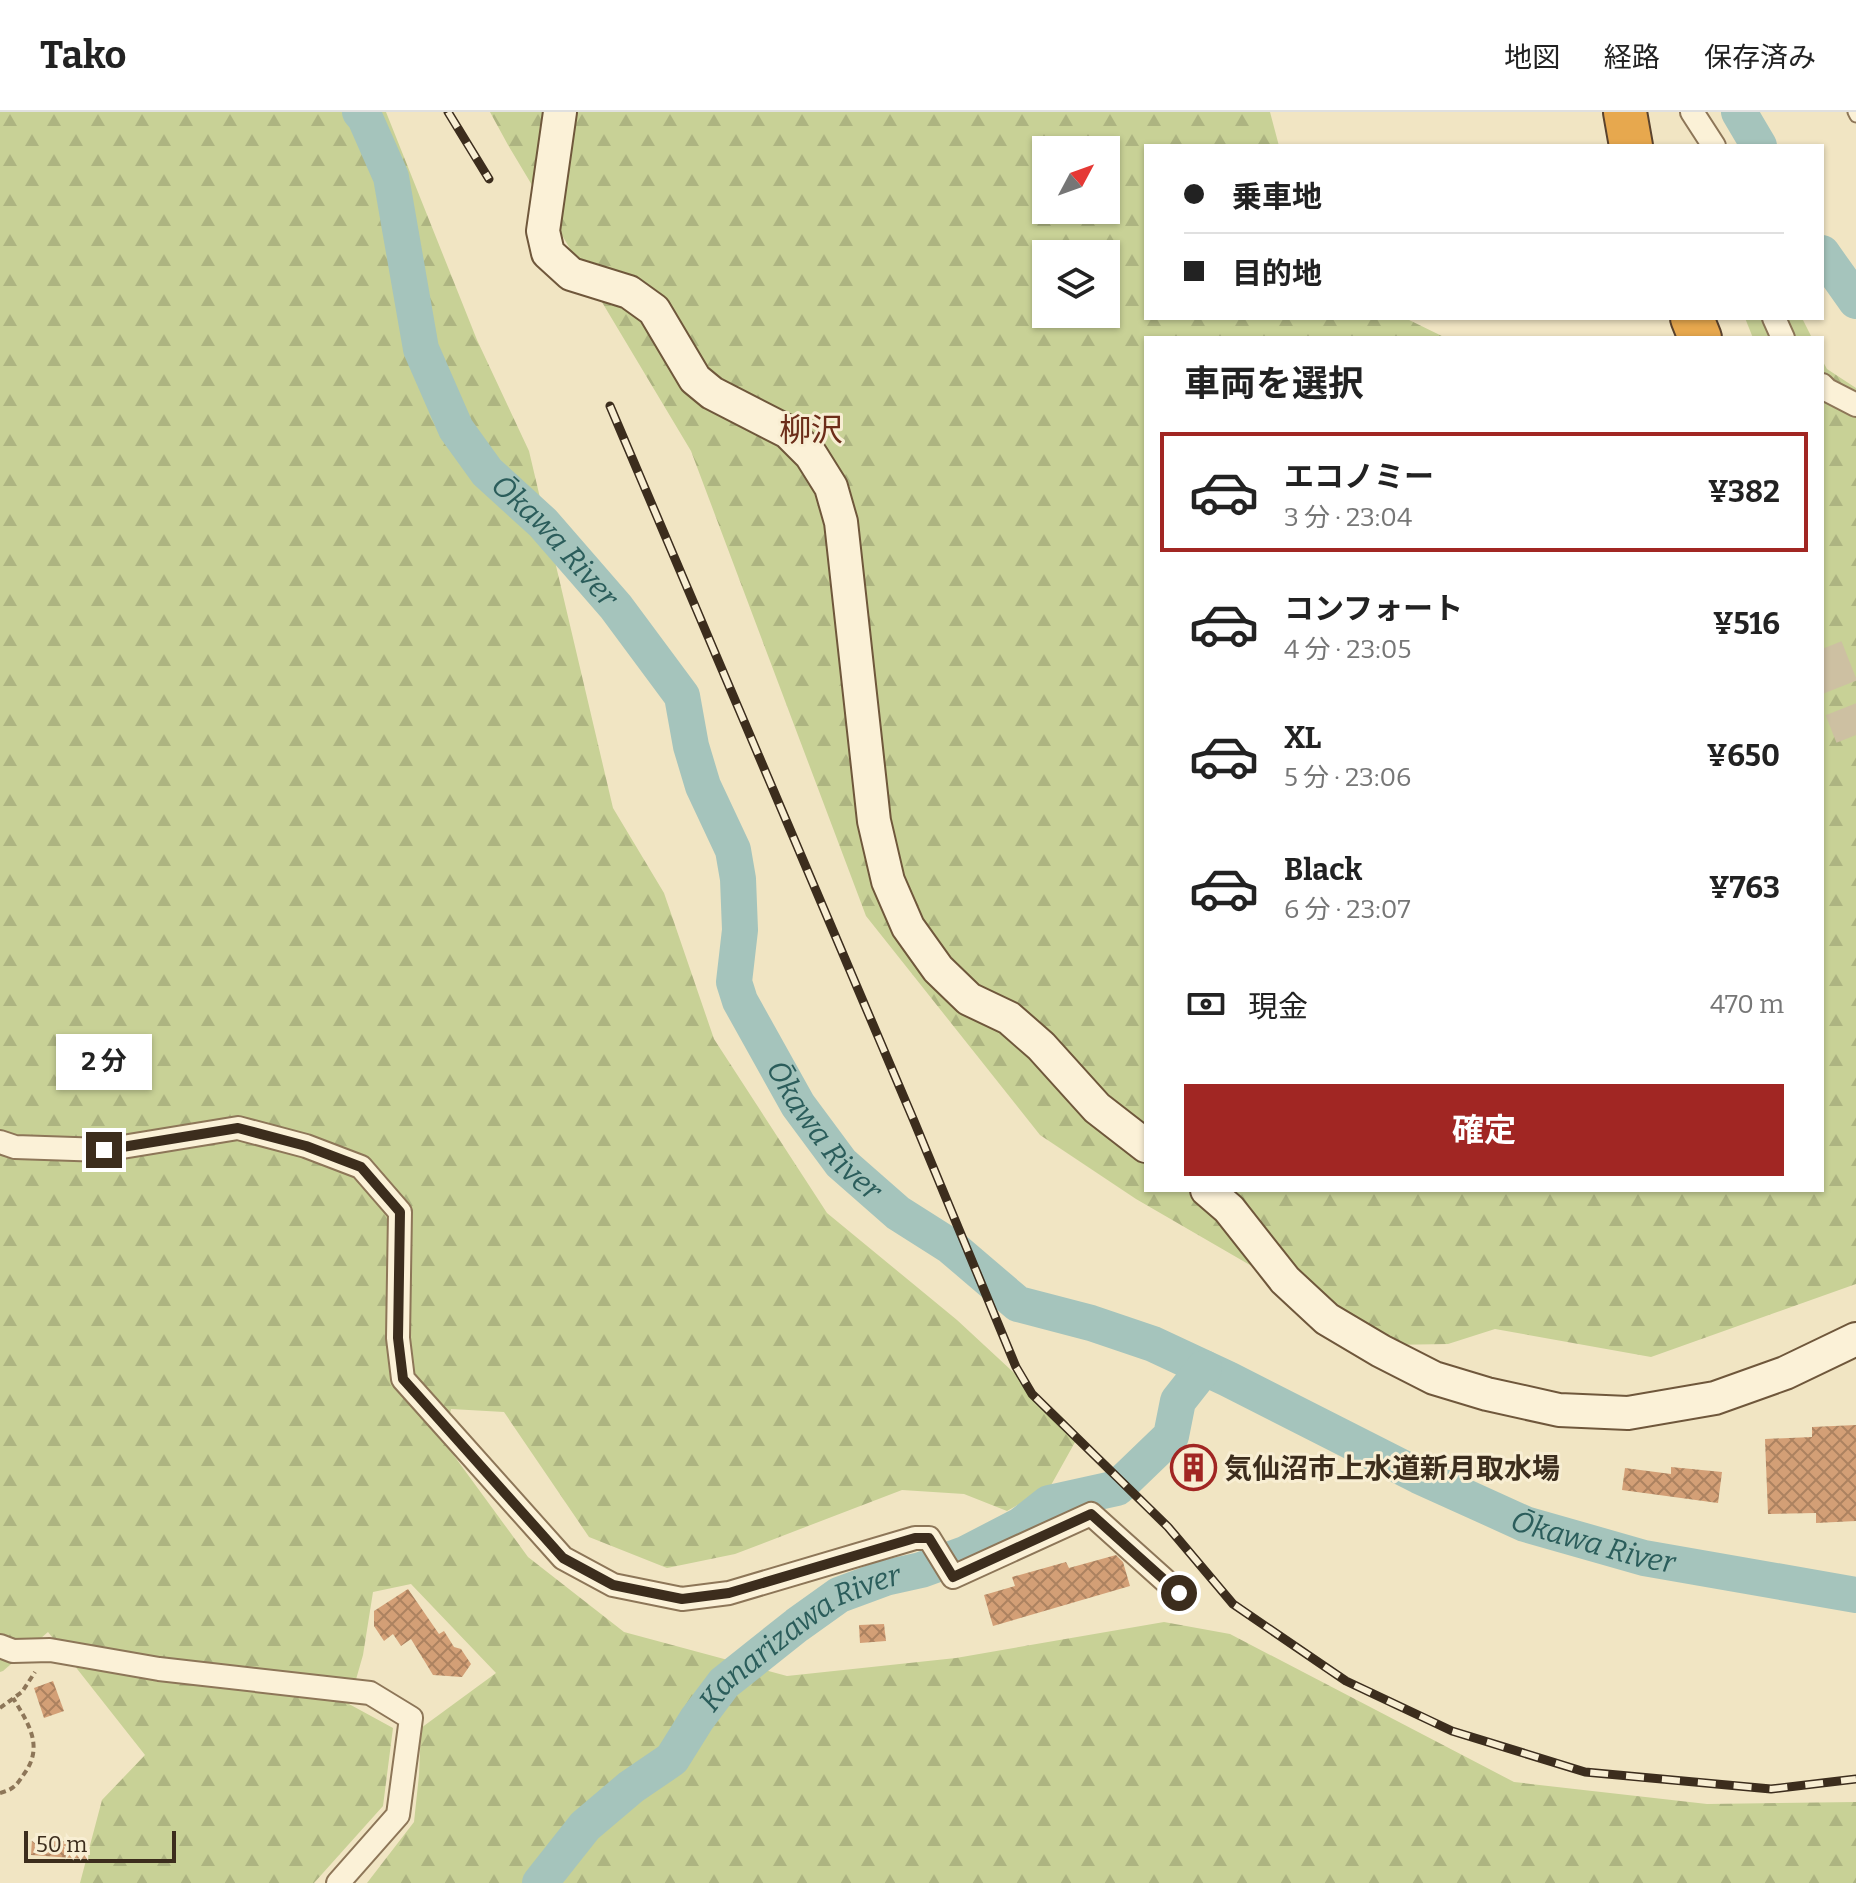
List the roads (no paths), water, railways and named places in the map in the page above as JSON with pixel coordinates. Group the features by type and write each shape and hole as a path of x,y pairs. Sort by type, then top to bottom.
{"highway":[{"path":"1625,112 1631,144"}],"street":[{"path":"560,112 543,231 548,253 571,274 629,292 654,310 695,379 712,393 788,432 811,455 831,487 841,522 874,821 888,881 908,927 938,969 969,999 1009,1018 1041,1046 1097,1108 1144,1144"},
{"path":"1692,112 1713,144"},
{"path":"1824,387 1856,405"},
{"path":"0,1142 15,1147 104,1150 238,1128 306,1146 361,1167 400,1212 398,1338 403,1379 563,1558 613,1585 682,1599 729,1593 915,1538 929,1538 953,1577 1091,1514 1179,1593"},
{"path":"1209,1192 1229,1209 1285,1280 1327,1319 1434,1378 1487,1394 1559,1410 1628,1413 1715,1398 1785,1373 1856,1339"},
{"path":"0,1646 13,1651 50,1650 159,1669 370,1693 411,1718 398,1815 338,1883"}],"waterway":[{"name":"Ōkawa River","path":"360,112 391,177 421,349 456,429 487,472 543,523 616,607 682,696 691,746 703,786 733,850 738,879 740,930 734,982 740,1001 798,1105 841,1163 898,1213 950,1246 1018,1304 1091,1323 1153,1344 1419,1476 1525,1524 1644,1558 1856,1595"},
{"path":"1739,112 1758,144"},
{"path":"1824,256 1856,301"},
{"name":"Kanarizawa River","path":"540,1883 585,1826 631,1787 672,1759 724,1683 797,1625 839,1595 965,1554 1021,1525 1049,1503 1117,1488 1171,1436 1178,1401 1204,1368"}],"tunnel":[{"path":"1824,654 1856,735"}],"railway":[{"path":"448,112 489,179"},
{"path":"610,406 1016,1367 1032,1394 1168,1527 1233,1604 1346,1681 1452,1731 1585,1772 1771,1789 1856,1779"}],"place":[{"name":"気仙沼市上水道新月取水場","path":"1193,1468"}],"district":[{"name":"柳沢","path":"811,430"}]}
